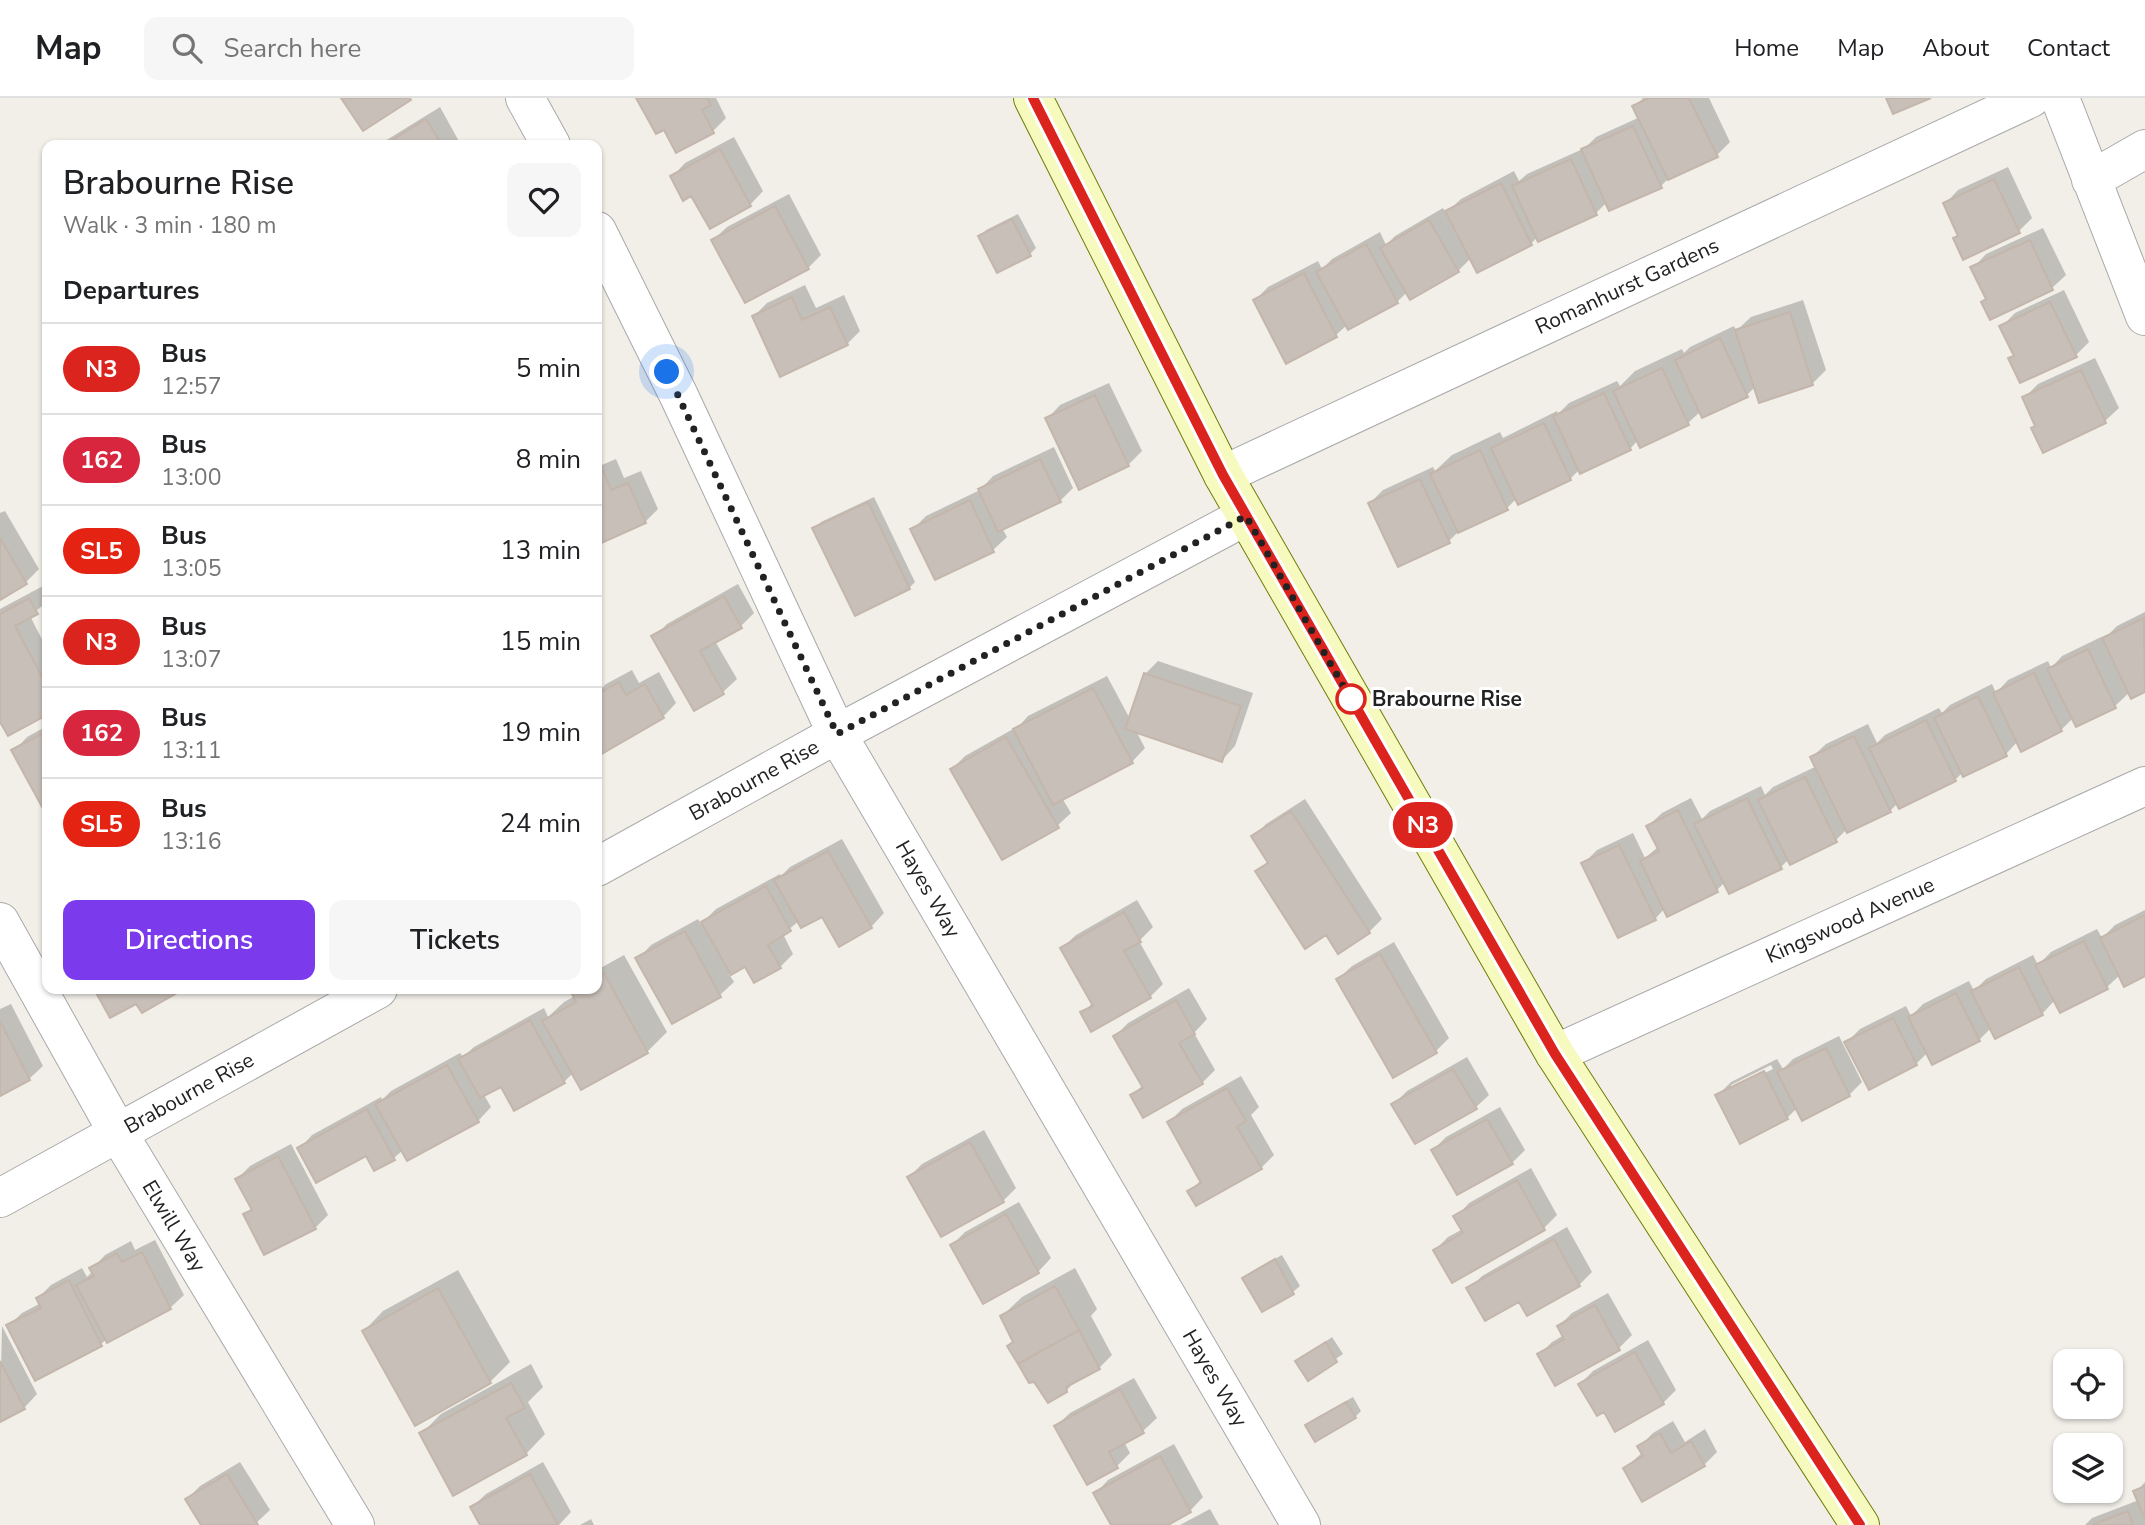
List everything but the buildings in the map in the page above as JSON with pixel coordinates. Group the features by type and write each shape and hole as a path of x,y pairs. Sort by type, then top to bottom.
{"main road":[{"path":"1033,98 1223,475 1555,1054 1860,1525"}],"street":[{"path":"525,98 548,140"},
{"name":"Romanhurst Gardens","path":"1223,475 2031,98"},
{"path":"2060,98 2145,316"},
{"path":"2091,180 2145,149"},
{"name":"Hayes Way","path":"602,242 679,396 837,734 1301,1525"},
{"name":"Brabourne Rise","path":"602,864 837,734 1246,516"},
{"name":"Kingswood Avenue","path":"1555,1054 2145,786"},
{"name":"Elwill Way","path":"0,922 118,1133 355,1525"},
{"name":"Brabourne Rise","path":"0,1198 369,994"}],"bus line":[{"name":"N3","path":"1033,98 1223,475 1555,1054 1860,1525"}],"place":[{"name":"Brabourne Rise","path":"1351,699"}],"route":[{"path":"667,372 837,734 1246,516 1353,703 1351,699"}]}
